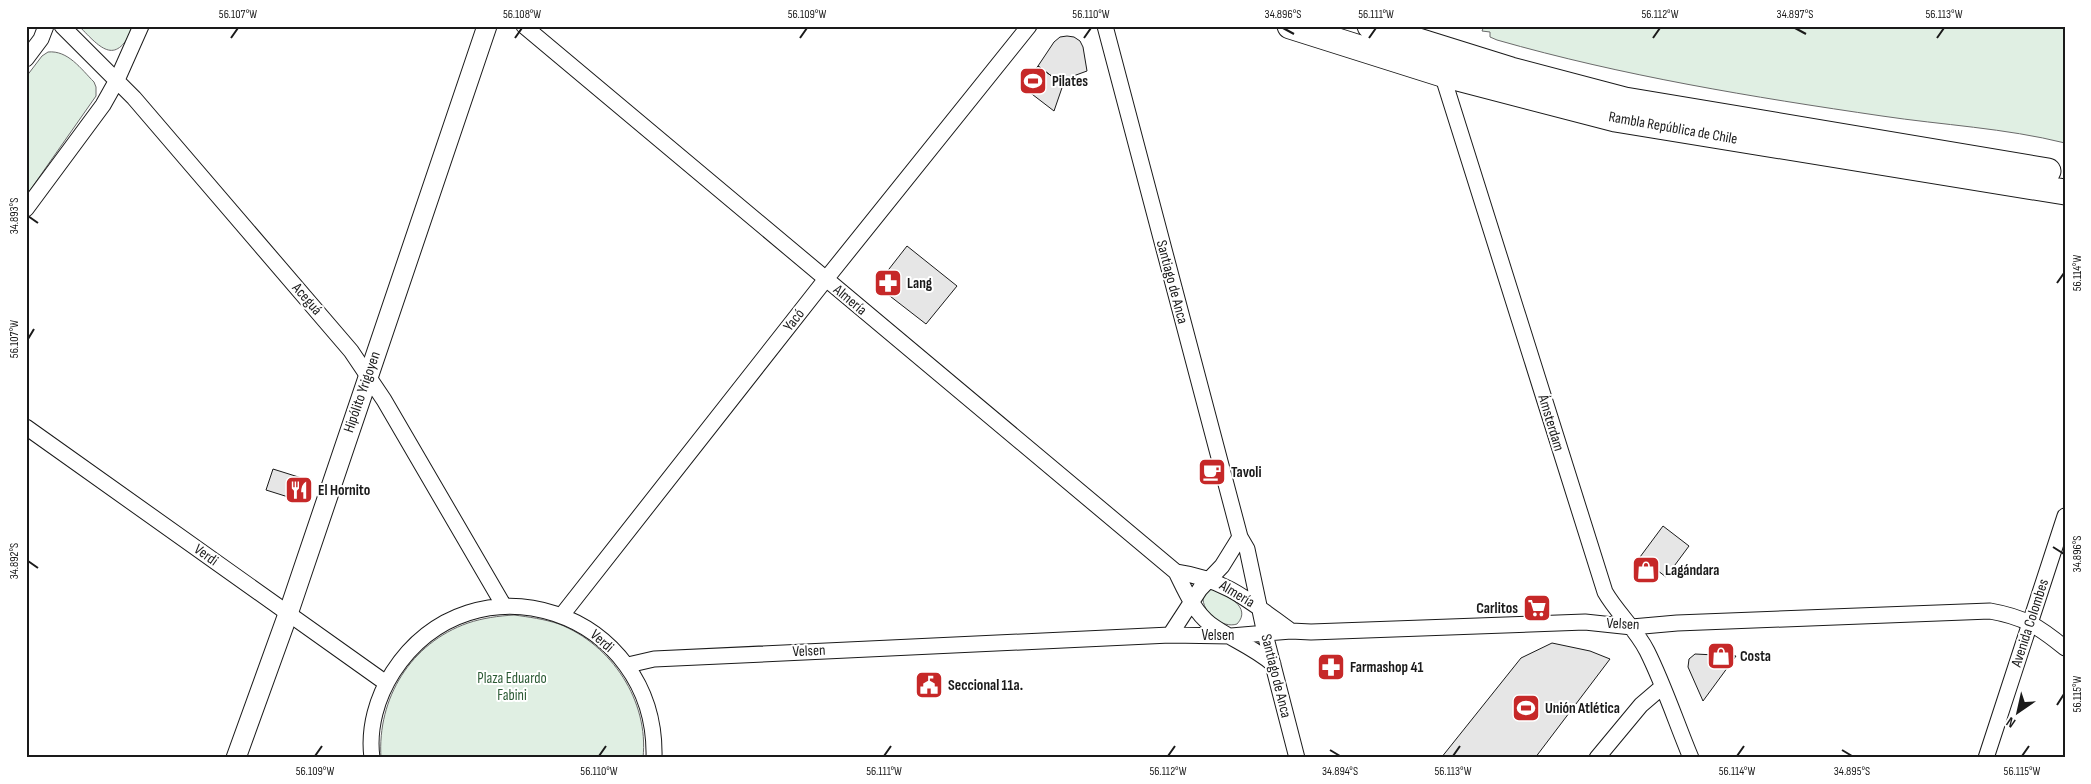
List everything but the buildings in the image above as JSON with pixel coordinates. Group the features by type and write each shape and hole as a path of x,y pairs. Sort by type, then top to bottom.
{"main road":[{"name":"Rambla República de Chile","path":"1290,26 1442,74 1615,118 1762,144 2006,181 2065,192"},
{"name":"Rambla República de Chile","path":"1370,26 1511,70 1624,100 2065,174"}],"street":[{"path":"26,60 41,39 46,26"},
{"name":"Aceguá","path":"62,26 117,80 351,351 384,400 504,606"},
{"path":"26,209 102,105 117,80 142,26"},
{"name":"Hipólito Yrigoyen","path":"236,758 288,614 487,26"},
{"name":"Almería","path":"524,26 1176,572 1192,601 1210,623 1253,648 1273,664"},
{"name":"Yacó","path":"562,616 826,279 1029,26"},
{"name":"Santiago de Anca","path":"1104,26 1240,537 1247,549 1265,634 1297,758"},
{"name":"Ámsterdam","path":"1442,74 1605,592 1613,606 1632,627 1647,650 1691,758"},
{"name":"Verdi","path":"26,427 386,683"},
{"name":"Avenida Colombes","path":"1986,758 2065,516"},
{"path":"1192,601 1208,578 1222,566 1240,537"},
{"name":"Almería","path":"1176,572 1208,578 1221,584 1260,608 1291,632"},
{"name":"Velsen","path":"1170,635 1192,601"},
{"name":"Verdi","path":"372,758 370,746 374,714 386,683 401,660 414,646 444,624 470,613 504,606 540,609 562,616 586,627 609,644 628,665 641,687 650,712 655,738 654,758"},
{"name":"Velsen","path":"628,665 654,659 1170,635 1231,636 1291,632 1585,622 1632,627 1678,623 1990,610 2014,615 2030,622 2065,648"},
{"path":"1597,758 1641,705 1662,687"}],"green space":[{"path":"79,26 134,26 121,46 115,50 108,50 95,42"},
{"path":"1484,26 2065,26 2065,143 1997,130 1905,119 1785,101 1640,75 1497,40 1490,37 1490,32 1482,31"},
{"path":"48,52 62,54 74,61 94,82 96,96 26,196 26,77 42,56"},
{"path":"1213,589 1236,602 1240,607 1242,612 1241,618 1237,624 1231,625 1219,622 1209,613 1203,597 1207,590"},
{"name":"Plaza Eduardo Fabini","path":"514,615 542,619 559,624 578,633 610,661 623,678 633,696 640,716 643,758 381,758 381,736 385,714 392,694 414,659 430,644 448,632 468,623"}],"place":[{"name":"Pilates","path":"1033,81"},
{"name":"Lang","path":"888,283"},
{"name":"Tavoli","path":"1212,472"},
{"name":"El Hornito","path":"299,490"},
{"name":"Lagándara","path":"1646,570"},
{"name":"Carlitos","path":"1537,608"},
{"name":"Costa","path":"1721,656"},
{"name":"Farmashop 41","path":"1331,667"},
{"name":"Seccional 11a.","path":"929,685"},
{"name":"Unión Atlética","path":"1526,708"}]}
